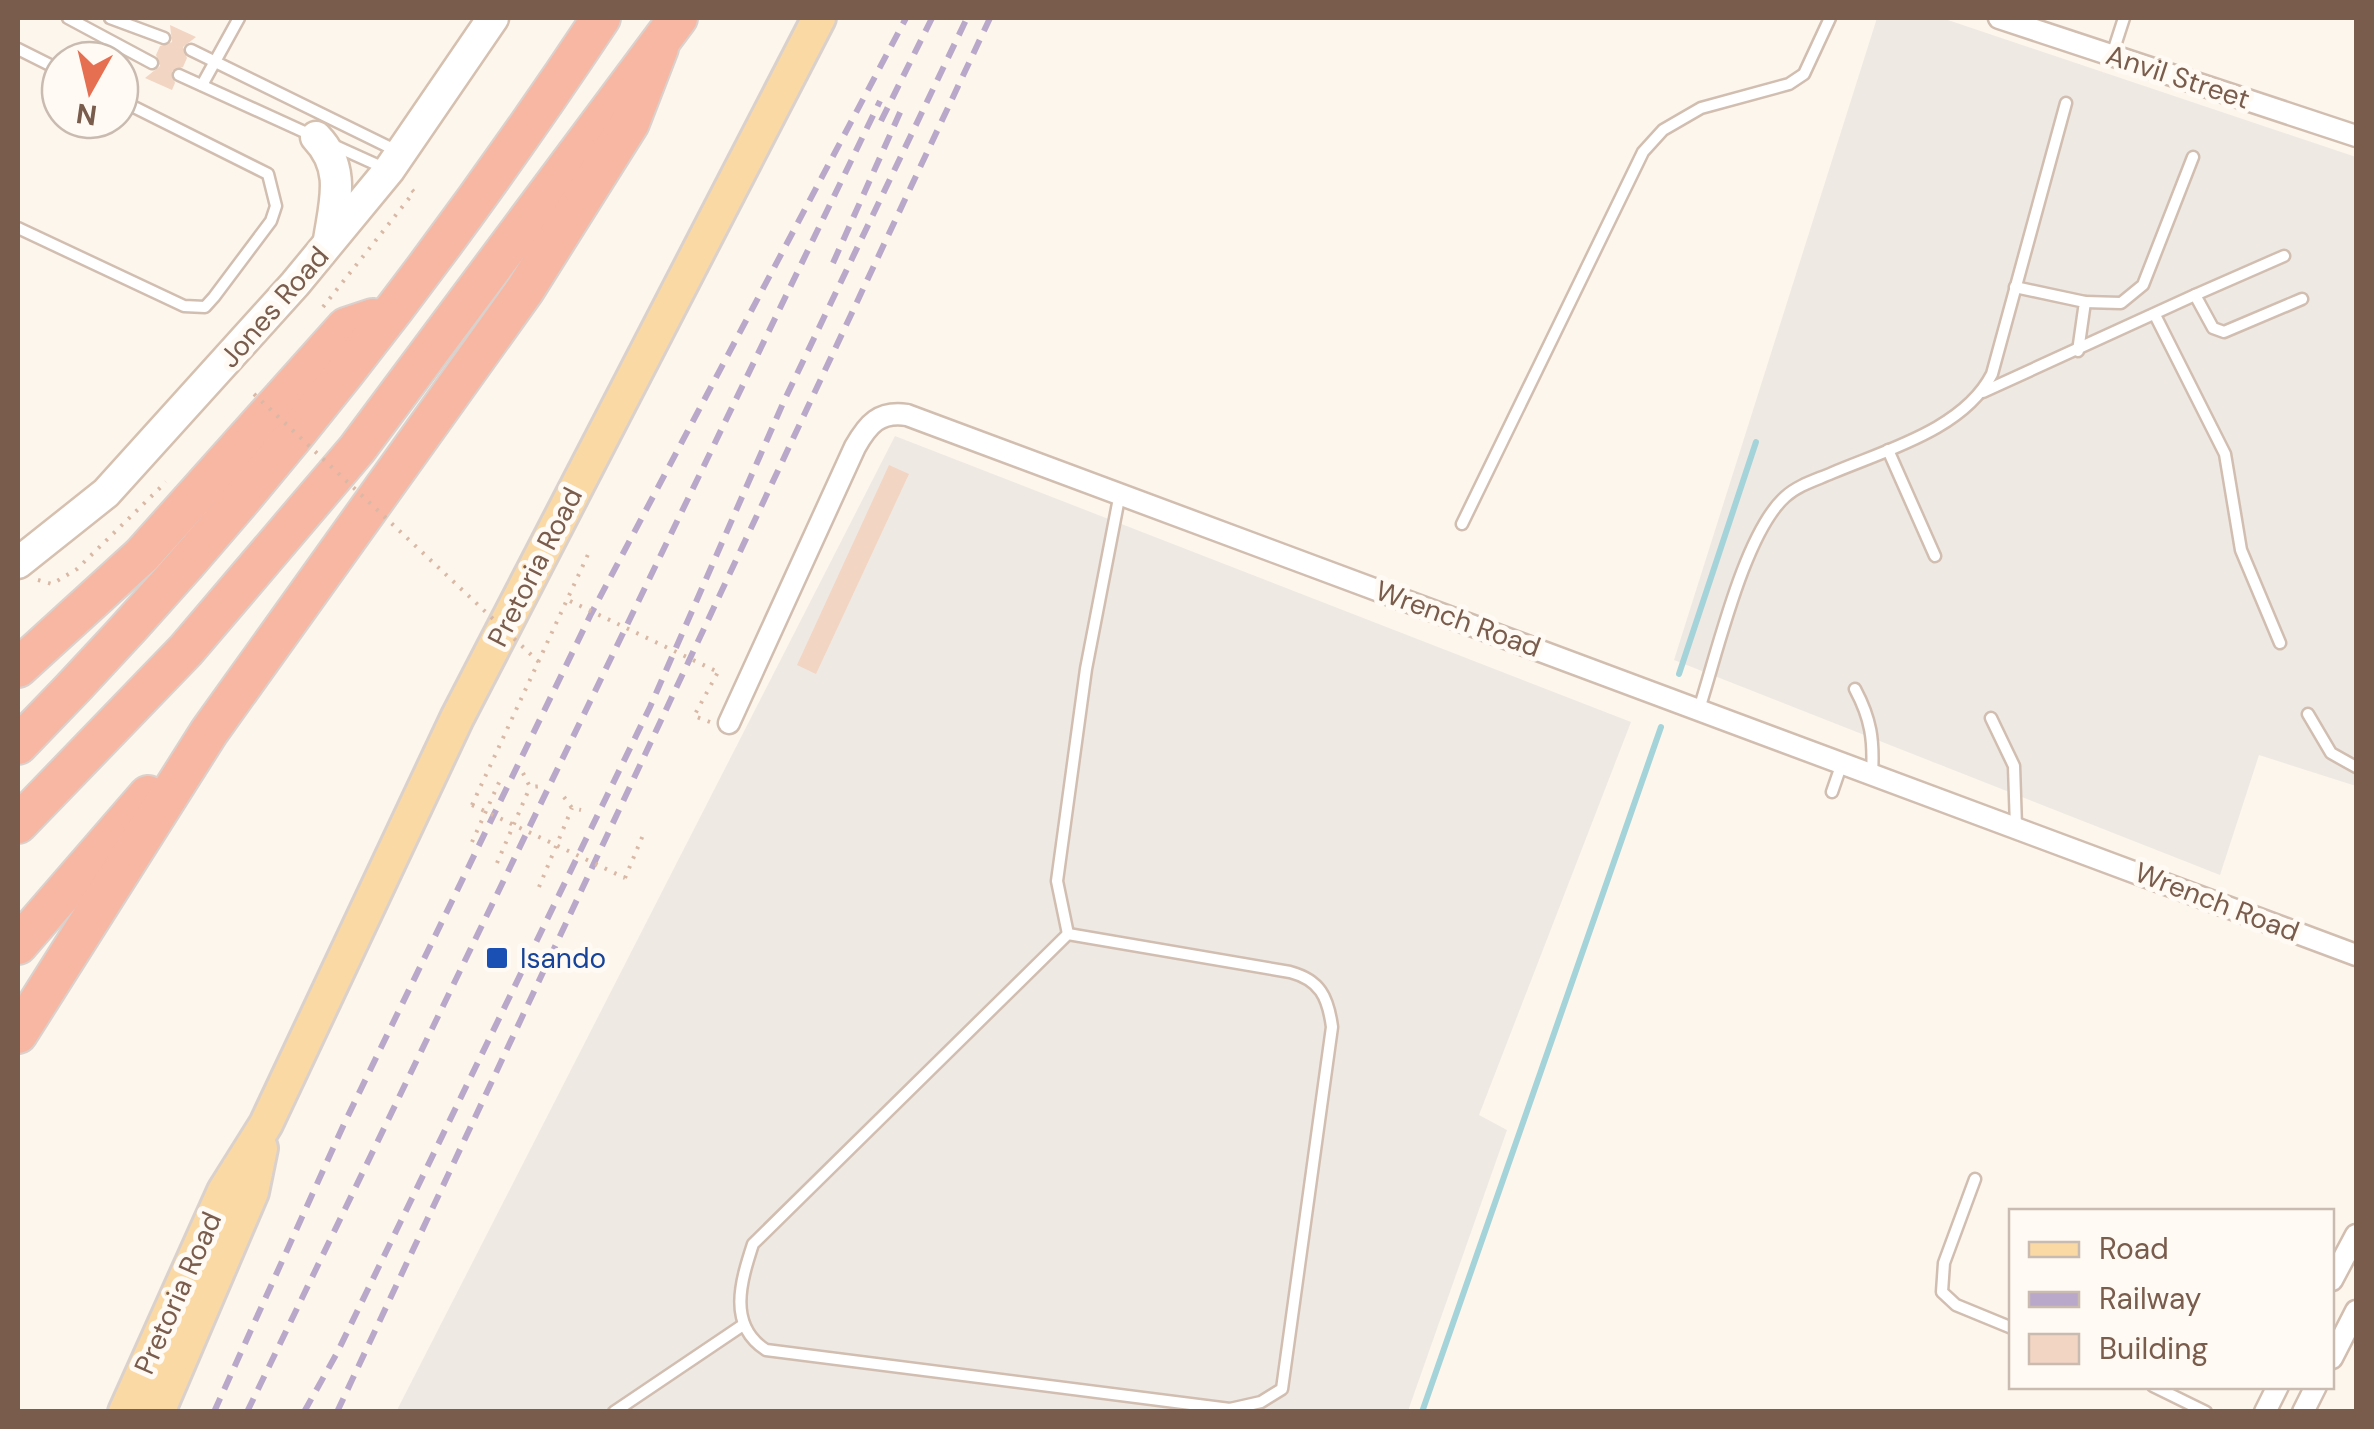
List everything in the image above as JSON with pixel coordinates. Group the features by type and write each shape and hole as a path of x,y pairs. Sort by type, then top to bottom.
{"highway":[{"path":"18,746 114,648 261,476 528,128 601,18"},
{"path":"18,1034 210,732 525,290 630,123 669,33"},
{"path":"18,824 186,650 356,449 470,301 568,161 669,33"},
{"path":"18,668 142,555 346,327 390,312"},
{"path":"18,946 151,791 210,732"}],"main road":[{"name":"Pretoria Road","path":"125,1412 224,1192 266,1124 457,718 819,18"},
{"name":"Pretoria Road","path":"158,1412 252,1192 266,1124"}],"street":[{"name":"Jones Road","path":"18,563 80,517 146,452 328,244 395,162 493,18"},
{"name":"Anvil Street","path":"1999,18 2356,136"},
{"path":"316,137 333,157 337,174 328,244"},
{"name":"Wrench Road","path":"729,722 855,447 875,419 885,414 907,415 2356,954"},
{"path":"2334,1276 2356,1235"},
{"path":"2334,1354 2356,1311"},
{"path":"2265,1412 2276,1389"},
{"path":"2302,1412 2314,1389"}],"lane":[{"path":"68,18 152,63"},
{"path":"110,18 164,38"},
{"path":"202,84 240,18"},
{"path":"1462,524 1643,152 1662,130 1702,108 1788,84 1804,74 1830,18"},
{"path":"2112,55 2124,18"},
{"path":"191,50 395,162"},
{"path":"179,75 316,137 395,162"},
{"path":"1700,709 1764,523 1795,488 1888,450 1966,410 1982,392 2066,104"},
{"path":"18,228 184,306 205,307 271,220 275,198 268,174 140,110"},
{"path":"2015,287 2085,302 2121,303 2142,285 2193,157"},
{"path":"1982,392 2284,256"},
{"path":"2195,296 2213,328 2224,332 2302,299"},
{"path":"2078,351 2085,302"},
{"path":"2156,316 2225,454 2241,550 2280,643"},
{"path":"1888,450 1935,556"},
{"path":"1068,934 1057,880 1086,668 1120,493"},
{"path":"1855,689 1869,714 1874,737 1872,774"},
{"path":"2308,714 2331,753 2356,767"},
{"path":"1991,718 2014,766 2016,827"},
{"path":"1832,792 1842,762"},
{"path":"1068,934 1290,972 1317,982 1327,1002 1332,1027 1282,1389 1261,1402 1230,1409 766,1350 743,1326 740,1289 753,1244 1068,934"},
{"path":"1976,1178 1944,1263 1942,1292 1956,1305 2009,1327"},
{"path":"614,1412 743,1326"},
{"path":"2158,1389 2206,1412"}],"path":[{"path":"316,316 414,192"},
{"path":"254,394 541,664"},
{"path":"18,563 49,585 78,569 170,479"},
{"path":"591,548 570,602 472,805 626,878 644,834"},
{"path":"570,602 718,672 697,711"},
{"path":"497,863 530,787 523,773"},
{"path":"472,842 501,778"},
{"path":"530,787 543,786"},
{"path":"564,798 572,808 581,810"},
{"path":"539,887 572,808"}],"shaded area":[{"path":"1877,18 1942,18 2356,157 2356,786 2259,755 2220,875 1674,660"},
{"path":"895,436 1631,722 1479,1115 1507,1130 1408,1411 396,1412"}],"building":[{"path":"170,25 196,37 183,47 187,58 183,67 172,71 172,90 145,78 160,66 156,55 160,46 172,42"},
{"path":"889,465 909,474 816,674 797,665"}],"waterway":[{"path":"1679,674 1756,442"},
{"path":"1422,1412 1661,727"}],"railway":[{"path":"214,1412 344,1124 591,614 906,18"},
{"path":"881,121 932,18"},
{"path":"304,1412 337,1353 650,707 784,401 967,18"},
{"path":"337,1412 990,18"},
{"path":"247,1412 880,101"},
{"path":"833,263 902,108"}],"place":[{"name":"Isando","path":"497,958"}]}
